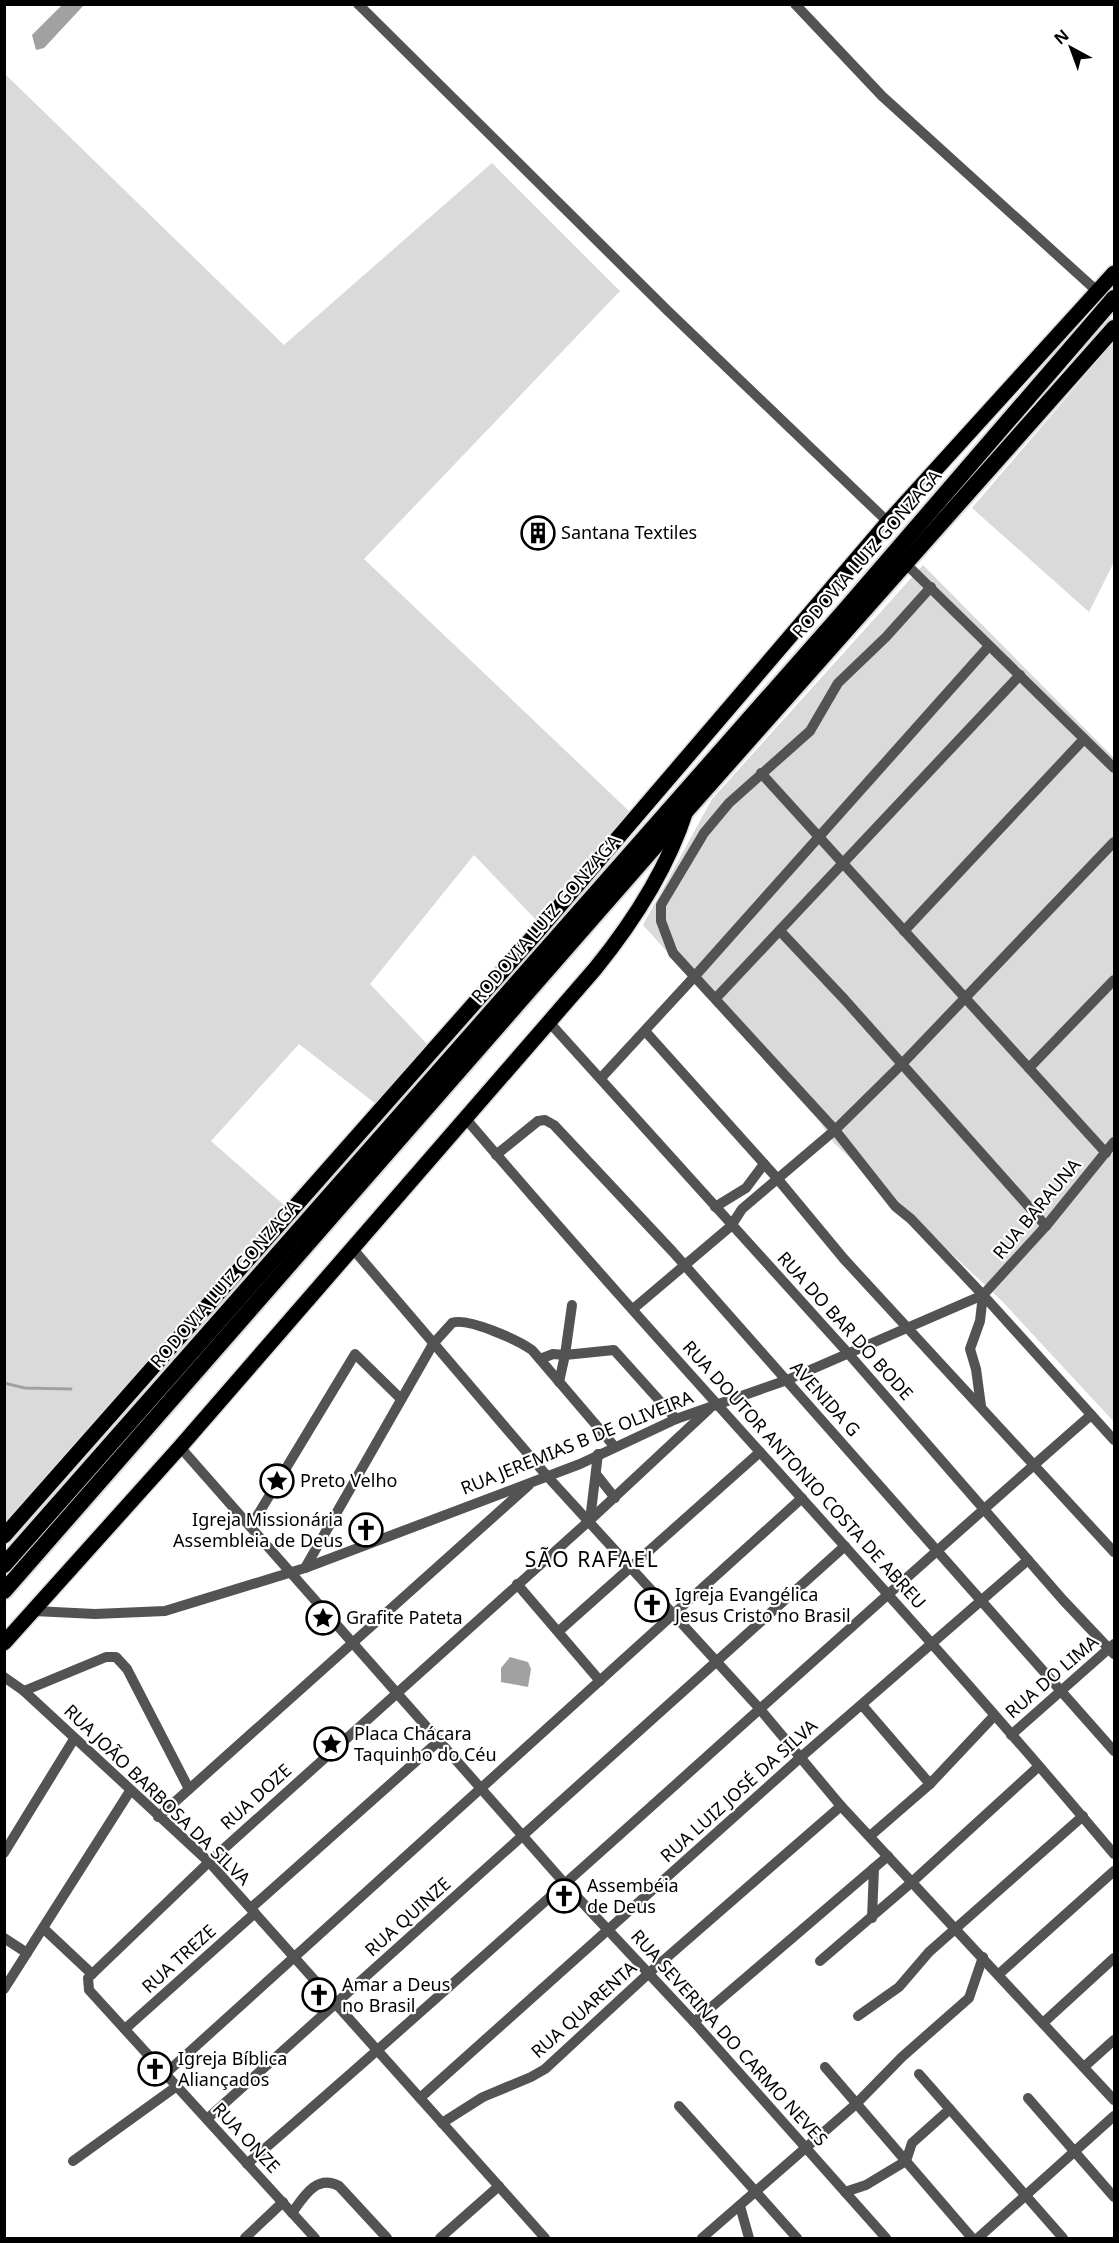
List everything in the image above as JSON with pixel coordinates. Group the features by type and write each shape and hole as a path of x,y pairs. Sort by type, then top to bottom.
{"highway":[{"name":"RODOVIA LUIZ GONZAGA","path":"4,1565 853,601 1114,298"},
{"name":"RODOVIA LUIZ GONZAGA","path":"4,1591 686,811 1114,328"}],"main road":[{"path":"4,1536 547,922 888,522 1114,273"},
{"path":"4,1643 180,1447 466,1119 628,926 675,846 686,811"}],"street":[{"path":"358,4 635,280 888,522"},
{"path":"795,4 882,96 1098,292"},
{"path":"906,564 1114,768"},
{"path":"931,587 886,637 843,677 810,731 729,802 704,834 661,905 661,921 673,953 835,1130 895,1206 983,1295 1114,1440"},
{"path":"601,1078 989,646"},
{"path":"716,998 1020,675"},
{"path":"904,932 1084,739"},
{"path":"761,773 1106,1153"},
{"path":"633,1309 731,1226 738,1214 776,1177 835,1130 965,1000 1114,842"},
{"path":"780,931 845,999 901,1065 1046,1226"},
{"path":"1029,1068 1114,980"},
{"name":"RUA DO BAR DO BODE","path":"549,1022 847,1352 1028,1560 1113,1649"},
{"path":"645,1031 776,1177 844,1259 1114,1552"},
{"name":"RUA DOUTOR ANTONIO COSTA DE ABREU","path":"466,1119 714,1405 760,1452 888,1593 1114,1854"},
{"name":"AVENIDA G","path":"496,1155 538,1121 549,1122 600,1172 787,1380 1114,1751"},
{"name":"RUA BARAUNA","path":"983,1295 1046,1226 1114,1142"},
{"path":"715,1207 746,1188 764,1164"},
{"path":"352,1249 434,1344 541,1477 589,1521 759,1708 841,1806 956,1927 1114,2100"},
{"path":"981,1406 976,1369 970,1348 980,1321 983,1295"},
{"name":"RUA JEREMIAS B DE OLIVEIRA","path":"34,1611 95,1614 165,1611 305,1568 541,1477 676,1419 787,1380 847,1352 983,1295"},
{"path":"559,1382 573,1305"},
{"path":"305,1568 434,1344 446,1327 458,1321 516,1340 540,1359 614,1446"},
{"path":"540,1359 553,1354 614,1350 676,1419"},
{"path":"251,1526 355,1354 401,1399"},
{"name":"RUA DOZE","path":"90,1976 209,1862 615,1498 714,1405"},
{"path":"247,2164 378,2051 759,1708 1091,1415"},
{"path":"180,1447 397,1692"},
{"path":"559,1631 760,1452"},
{"path":"589,1521 598,1454"},
{"path":"596,1474 615,1498"},
{"path":"158,1817 541,1477"},
{"path":"165,2074 802,1498"},
{"name":"RUA QUINZE","path":"207,2119 844,1546"},
{"name":"RUA LUIZ JOSÉ DA SILVA","path":"420,2098 801,1757 1028,1560"},
{"path":"518,1584 600,1681"},
{"name":"RUA DO LIMA","path":"1011,1735 1061,1690 1113,1649"},
{"name":"RUA JOÃO BARBOSA DA SILVA","path":"24,1691 106,1657 116,1657 127,1670 189,1789"},
{"name":"RUA JOÃO BARBOSA DA SILVA","path":"4,1677 24,1691 209,1862 499,2186 538,2236"},
{"name":"RUA SEVERINA DO CARMO NEVES","path":"397,1692 566,1884 694,2022 886,2238"},
{"path":"862,1705 930,1784"},
{"path":"870,1836 930,1784 994,1716"},
{"path":"4,1853 74,1738"},
{"name":"RUA TREZE","path":"125,2029 440,1740"},
{"path":"820,1961 872,1918 1038,1767"},
{"path":"4,1989 130,1791"},
{"name":"RUA QUARENTA","path":"442,2123 483,2097 539,2074 649,1973 841,1806"},
{"path":"858,2016 899,1987 928,1952 1083,1816"},
{"path":"694,2022 888,1856"},
{"path":"872,1918 874,1868"},
{"path":"999,1974 1114,1871"},
{"name":"RUA ONZE","path":"44,1928 90,1976 89,1990 315,2238"},
{"path":"4,1938 27,1953"},
{"path":"702,2238 856,2104 902,2057 969,1998 983,1957"},
{"path":"1043,2023 1114,1958"},
{"path":"1085,2066 1114,2040"},
{"path":"825,2067 972,2238"},
{"path":"919,2074 1063,2238"},
{"path":"73,2161 177,2086"},
{"path":"1028,2098 1114,2198"},
{"path":"679,2106 796,2238"},
{"path":"845,2192 866,2185 906,2161 912,2143 950,2109"},
{"path":"978,2238 1114,2116"},
{"path":"292,2212 310,2189 318,2184 333,2182 387,2238"},
{"path":"440,2238 499,2186"},
{"path":"245,2238 283,2202"},
{"path":"740,2206 749,2238"}],"shaded area":[{"path":"63,4 84,5 44,48 36,50 32,35"},
{"path":"5,74 284,345 492,163 620,291 364,559 630,812 585,862 538,922 474,855 370,984 428,1045 376,1104 299,1044 211,1141 284,1205 5,1522"},
{"path":"1114,342 1114,562 1089,612 972,508"},
{"path":"923,565 1114,758 1114,1422 1002,1301 834,1143 819,1121 643,925 712,799"},
{"path":"510,1657 528,1662 531,1669 528,1687 501,1682 501,1668"}],"waterway":[{"path":"4,1383 25,1388 71,1389"}],"place":[{"name":"Santana Textiles","path":"538,533"},
{"name":"Preto Velho","path":"277,1481"},
{"name":"Igreja Missionária Assembleia de Deus","path":"366,1530"},
{"name":"Igreja Evangélica Jesus Cristo no Brasil","path":"652,1605"},
{"name":"Grafite Pateta","path":"323,1618"},
{"name":"Placa Chácara Taquinho do Céu","path":"331,1744"},
{"name":"Assembéia de Deus","path":"564,1896"},
{"name":"Amar a Deus no Brasil","path":"319,1995"},
{"name":"Igreja Bíblica Aliançados","path":"155,2069"}],"district":[{"name":"SÃO RAFAEL","path":"592,1560"}]}
